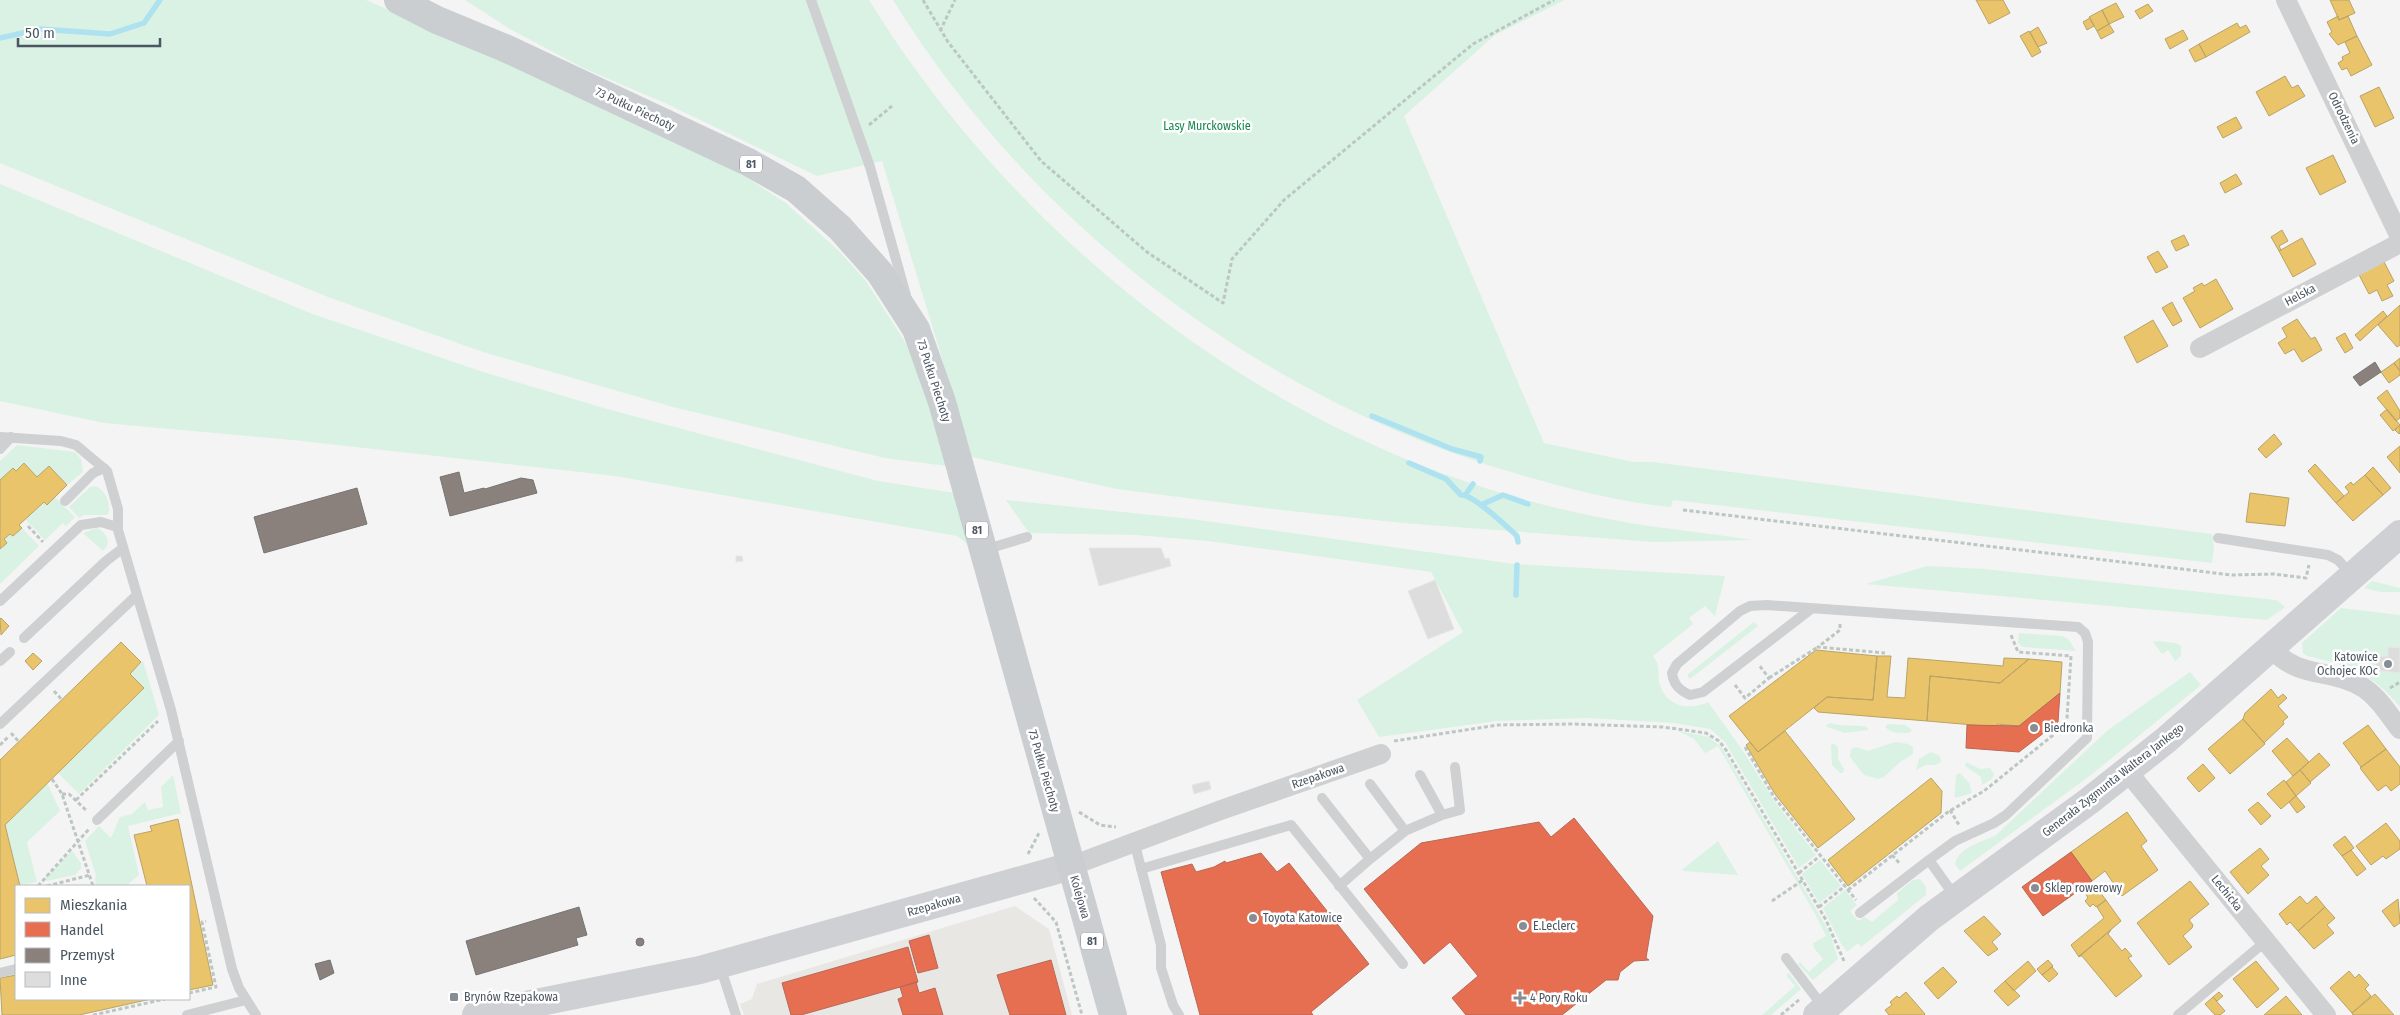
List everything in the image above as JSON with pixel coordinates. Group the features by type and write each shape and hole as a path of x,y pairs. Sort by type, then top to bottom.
{"main road":[{"name":"73 Pułku Piechoty","path":"398,0 437,20 505,48 748,162 796,189 840,228 880,273 916,329 942,402 1071,866"},
{"name":"73 Pułku Piechoty","path":"428,0 505,48"},
{"name":"Kolejowa","path":"1071,866 1113,1015"}],"street":[{"name":"Odrodzenia","path":"2286,0 2400,237"},
{"name":"Helska","path":"2200,348 2400,243"},
{"name":"Generała Zygmunta Waltera Jankego","path":"1821,1012 1896,945 1956,898 2127,772 2272,648 2400,534"},
{"path":"2272,648 2292,666 2329,675 2363,688 2375,697 2400,729"},
{"name":"Rzepakowa","path":"476,1015 672,977 1071,866 1385,748"},
{"name":"Lechicka","path":"2127,772 2326,1015"}],"lane":[{"path":"811,0 870,167 916,329"},
{"path":"0,436 61,441 76,445 107,472 118,509 117,527 178,741 232,968 246,1000 256,1015"},
{"path":"0,449 11,437"},
{"path":"65,501 93,473 104,468"},
{"path":"0,602 81,525 100,522 117,527"},
{"path":"983,551 1027,537"},
{"path":"2218,538 2328,555 2338,560 2353,576"},
{"path":"24,638 106,561 123,548"},
{"path":"3,726 137,595"},
{"path":"1811,609 1703,692 1690,695 1680,690 1673,682 1672,673 1677,664 1740,611 1750,606 1767,604 1811,609 2078,627 2085,633 2088,642 2086,738 2006,815 1994,823 1955,841 1862,912"},
{"path":"0,662 10,652"},
{"path":"97,820 178,741"},
{"path":"1339,886 1405,831 1442,815 1460,810 1455,767"},
{"path":"1420,775 1442,815"},
{"path":"1370,784 1405,831"},
{"path":"1322,798 1370,859"},
{"path":"1141,869 1291,825 1403,964"},
{"path":"1134,841 1161,945 1161,968 1173,1006 1179,1015"},
{"path":"1929,860 1956,898"},
{"path":"2178,1015 2266,942"},
{"path":"1786,958 1821,1012"},
{"path":"719,965 736,1015"},
{"path":"0,973 15,969"},
{"path":"187,1015 246,1000"}],"path":[{"path":"923,0 940,31 1042,160 1147,252 1223,303 1232,259 1284,200 1473,44 1554,0"},
{"path":"940,31 955,0"},
{"path":"857,130 870,125 892,106"},
{"path":"1683,510 2232,575 2274,574 2306,578 2311,552"},
{"path":"28,526 46,544"},
{"path":"1726,675 1745,698 1770,678 1818,647 1840,630 1841,611"},
{"path":"1819,907 1948,812 1984,791 2063,727 2067,718 2071,656 2018,652 2011,638 2012,622"},
{"path":"1818,647 1884,653"},
{"path":"1751,655 1770,678"},
{"path":"76,800 163,717"},
{"path":"1385,748 1439,733 1518,724 1663,727 1706,733 1719,741 1726,750 1819,907 1834,934 1844,962"},
{"path":"3,726 19,742"},
{"path":"0,745 11,734"},
{"path":"1745,747 1774,797 1821,855 1862,912"},
{"path":"52,779 62,794 93,885"},
{"path":"39,885 97,820 70,794 62,794"},
{"path":"1074,814 1082,812 1100,825 1112,828 1119,826"},
{"path":"1024,862 1041,828"},
{"path":"1798,873 1821,855"},
{"path":"52,885 90,875"},
{"path":"1772,900 1803,880"},
{"path":"1034,897 1039,906 1055,918 1082,1015"},
{"path":"93,1015 121,1007 160,1000"}],"shaded area":[{"path":"1015,906 1049,929 1072,1015 744,1015 740,1004 752,999 757,984"}],"green space":[{"path":"0,0 366,0 560,86 734,169 787,204 839,251 866,281 905,342 920,374 947,466 885,458 673,407 483,352 328,297 0,163"},
{"path":"465,0 869,0 922,78 982,152 1047,222 1119,286 1195,343 1275,395 1360,439 1447,475 1498,492 1603,518 1753,540 1654,542 1403,523 1272,509 1117,489 972,457 882,161 817,176 667,104 583,68 510,29"},
{"name":"Lasy Murckowskie","path":"893,0 1565,0 1495,35 1404,116 1544,443 1633,462 1653,462 2212,534 2214,548 2212,563 1673,500 1671,507 1637,503 1539,480 1441,449 1347,408 1257,359 1171,301 1091,236 1018,163 951,85"},
{"path":"0,184 310,313 483,372 607,409 878,481 955,493 969,545 957,536 615,476 293,440 104,423 0,401"},
{"path":"17,445 75,452 81,459 83,472 67,485 49,466 37,477 24,463 16,471 13,468 0,480 0,461"},
{"path":"94,486 106,496 109,512 107,515 84,515 79,518 69,507 89,488"},
{"path":"55,497 75,517 66,526 63,523 45,540 25,519 44,502"},
{"path":"1006,500 1191,519 1514,564 1725,576 1715,616 1705,606 1689,618 1693,624 1653,656 1658,667 1660,685 1668,698 1680,705 1693,706 1708,702 1741,748 1775,802 1816,855 1799,868 1725,742 1710,729 1674,723 1587,718 1497,721 1379,737 1357,700 1463,632 1431,572 1208,541 1137,535 1029,533"},
{"path":"22,528 39,546 0,584 0,549 7,543 4,539 10,534 13,536"},
{"path":"97,528 107,538 108,542 103,551 83,533"},
{"path":"1927,566 1984,569 2276,600 2285,607 2267,620 1866,584"},
{"path":"2372,581 2400,588 2400,592 2380,592 2364,588"},
{"path":"2341,608 2400,615 2400,707 2380,687 2359,672 2307,656 2303,653 2302,643"},
{"path":"1754,622 1758,626 1690,679 1687,675"},
{"path":"2019,633 2062,636 2068,639 2076,651 2023,647 2018,643"},
{"path":"2153,642 2176,643 2181,646 2181,656 2175,661 2168,650 2162,654"},
{"path":"143,661 159,715 79,794 58,773 144,688 130,674"},
{"path":"2190,672 2201,685 2091,775 1960,871 1955,864 1961,853 1971,846 1995,836 2108,730"},
{"path":"1830,723 1862,726 1867,727 1868,730 1845,733 1827,727 1826,725"},
{"path":"1888,724 1905,725 1912,730 1909,733 1893,732 1885,727"},
{"path":"1678,731 1709,737 1722,748 1830,933 1838,959 1813,980 1798,964 1800,962 1809,972 1823,959 1814,948 1813,943 1826,936 1814,912 1718,746 1705,753 1694,739"},
{"path":"1895,742 1908,744 1913,747 1913,754 1900,762 1884,777 1878,779 1864,775 1850,757 1851,749 1856,747 1868,751"},
{"path":"1833,743 1838,747 1838,759 1844,769 1843,773 1840,773 1832,765 1831,746"},
{"path":"1931,752 1940,756 1941,762 1935,765 1926,765 1916,770 1919,759"},
{"path":"1966,762 1980,769 1990,768 1994,774 1992,779 1982,785 1981,777 1965,766"},
{"path":"1960,773 1969,783 1972,793 1955,798 1956,775"},
{"path":"173,775 181,813 128,826 139,875 127,885 96,885 96,875 85,841 99,826 111,838 120,817 132,814 145,802 148,810 163,807 161,787"},
{"path":"47,783 60,811 27,842 37,882 19,885 5,825"},
{"path":"1718,841 1738,875 1683,871 1683,869"},
{"path":"72,851 81,863 81,868 75,875 46,881 44,879"},
{"path":"1820,860 1841,886 1819,903 1802,874"},
{"path":"1920,879 1926,887 1926,895 1861,947 1858,943 1847,952 1823,908 1845,890 1857,905 1850,911 1858,921 1865,917 1872,922 1898,900 1897,893 1913,880"},
{"path":"1789,973 1801,989 1771,1015 1762,1015 1795,986 1786,975"}],"building: Mieszkania":[{"path":"1976,0 2003,0 2010,13 1989,24"},
{"path":"2330,0 2349,0 2355,13 2339,20"},
{"path":"2116,3 2124,17 2109,24 2102,10"},
{"path":"2148,4 2153,11 2140,19 2135,11"},
{"path":"2102,10 2109,24 2097,31 2089,17"},
{"path":"2338,16 2339,20 2348,16 2357,36 2338,45 2329,34 2332,32 2327,22"},
{"path":"2090,18 2094,26 2087,30 2083,22"},
{"path":"2237,23 2240,28 2246,25 2250,32 2206,57 2199,44"},
{"path":"2109,24 2114,32 2101,39 2097,31"},
{"path":"2038,27 2047,43 2038,47 2030,32"},
{"path":"2183,30 2188,39 2170,49 2165,39"},
{"path":"2029,31 2041,52 2032,57 2020,36"},
{"path":"2357,36 2372,65 2351,76 2347,68 2342,70 2338,63 2343,60 2342,57 2350,53 2345,42"},
{"path":"2199,44 2206,57 2195,62 2189,50"},
{"path":"2285,76 2292,88 2298,85 2305,96 2269,116 2256,92"},
{"path":"2379,87 2394,118 2375,127 2360,96"},
{"path":"2236,117 2242,128 2223,138 2217,127"},
{"path":"2333,155 2346,182 2320,195 2306,168"},
{"path":"2236,174 2242,184 2225,193 2220,183"},
{"path":"2282,230 2288,241 2279,246 2281,250 2279,251 2271,237"},
{"path":"2184,235 2189,245 2176,251 2171,241"},
{"path":"2302,238 2316,264 2293,277 2279,251"},
{"path":"2158,251 2168,267 2156,273 2147,257"},
{"path":"2382,258 2394,281 2387,285 2393,296 2382,301 2377,290 2369,294 2357,271"},
{"path":"2216,279 2233,309 2200,328 2183,298 2195,291 2193,288 2202,283 2204,286"},
{"path":"2172,302 2182,321 2173,326 2162,308"},
{"path":"2400,305 2400,345 2397,347 2378,325"},
{"path":"2383,311 2387,316 2360,341 2355,335"},
{"path":"2297,319 2311,339 2315,337 2322,350 2302,362 2294,349 2285,354 2278,343 2287,337 2282,328"},
{"path":"2153,320 2168,346 2137,363 2124,337"},
{"path":"2345,333 2353,348 2345,353 2336,338"},
{"path":"2400,358 2400,371 2394,363"},
{"path":"2394,363 2400,371 2400,375 2389,383 2381,372"},
{"path":"2387,390 2400,411 2400,418 2396,421 2377,398"},
{"path":"2387,409 2400,425 2393,431 2380,415"},
{"path":"2400,425 2400,433 2399,434 2395,430"},
{"path":"2274,434 2282,444 2266,458 2258,449"},
{"path":"2400,446 2400,473 2387,457"},
{"path":"24,463 37,477 49,466 67,485 47,505 44,502 19,525 22,528 13,536 10,534 4,539 7,543 0,549 0,480 13,468 16,471"},
{"path":"2315,464 2344,496 2336,503 2308,471"},
{"path":"2373,467 2391,488 2383,495 2365,475"},
{"path":"2365,475 2383,495 2353,521 2336,503 2349,492 2345,487 2351,482 2353,485"},
{"path":"2250,493 2289,498 2285,526 2246,522"},
{"path":"0,619 9,626 1,635"},
{"path":"121,642 141,662 130,674 144,688 5,825 20,885 15,885 15,955 0,959 0,760"},
{"path":"1816,650 1877,656 1873,700 1827,697 1758,752 1729,716"},
{"path":"33,653 42,661 33,670 25,661"},
{"path":"1877,656 1891,656 1887,697 1905,698 1908,658 2003,666 2004,658 2029,659 2000,683 1930,676 1927,721 1818,712 1814,708 1827,697 1873,700"},
{"path":"2029,659 2062,662 2060,693 2019,726 1997,724 1997,727 1927,721 1930,676 2000,683"},
{"path":"2271,689 2278,698 2283,694 2287,698 2278,706 2288,717 2283,721 2284,724 2264,743 2243,719 2245,713"},
{"path":"2243,719 2265,744 2230,774 2208,749"},
{"path":"2368,725 2386,749 2361,767 2343,743"},
{"path":"1785,731 1855,819 1818,848 1775,794 1746,745 1750,742 1758,752"},
{"path":"2287,738 2309,762 2293,776 2272,751"},
{"path":"2386,749 2400,767 2400,784 2391,791 2386,785 2378,791 2360,768"},
{"path":"2319,753 2330,765 2310,782 2300,770"},
{"path":"2203,764 2215,778 2199,792 2187,778"},
{"path":"2300,770 2311,783 2296,796 2286,782"},
{"path":"1931,778 1942,791 1941,813 1848,886 1828,860"},
{"path":"2284,780 2296,796 2281,809 2267,794"},
{"path":"2296,796 2305,807 2297,813 2289,802"},
{"path":"2258,802 2271,816 2261,825 2248,810"},
{"path":"2127,812 2147,841 2141,846 2158,870 2122,896 2105,871 2092,881 2071,852"},
{"path":"178,819 213,985 190,990 190,885 147,885 134,835 152,831 150,826"},
{"path":"2386,823 2400,841 2400,849 2386,859 2383,856 2371,865 2356,846"},
{"path":"2345,836 2354,848 2342,856 2333,845"},
{"path":"2260,848 2269,859 2261,866 2269,875 2248,894 2230,872"},
{"path":"2351,850 2366,869 2357,876 2342,856"},
{"path":"2190,881 2209,904 2189,920 2193,925 2192,928 2183,936 2192,947 2169,965 2137,923"},
{"path":"2096,887 2106,900 2096,907 2093,904 2090,907 2085,901 2088,898 2086,894"},
{"path":"2300,896 2307,904 2316,896 2325,907 2298,931 2290,922 2287,925 2279,914"},
{"path":"2398,899 2400,923 2394,927 2382,911"},
{"path":"2106,900 2121,921 2079,957 2071,945 2104,918 2097,907"},
{"path":"2325,907 2335,918 2327,925 2334,933 2314,949 2298,931"},
{"path":"1984,916 2001,934 1992,942 1998,949 1988,956 1964,931"},
{"path":"2111,930 2108,934 2122,951 2125,948 2132,956 2128,958 2142,976 2116,997 2082,956 2079,956"},
{"path":"2048,960 2053,966 2042,975 2037,969"},
{"path":"2028,961 2036,971 2014,991 2005,981"},
{"path":"2256,961 2279,989 2257,1008 2233,979"},
{"path":"1943,967 1957,982 1938,999 1924,983"},
{"path":"2052,967 2058,974 2049,982 2042,975"},
{"path":"2349,971 2355,978 2359,974 2369,985 2365,989 2371,996 2352,1013 2330,988"},
{"path":"15,975 15,1000 146,1000 79,1015 2,1015 0,978"},
{"path":"2005,981 2020,996 2008,1006 1994,991"},
{"path":"1906,992 1924,1015 1889,1015 1885,1010 1892,1005 1890,1002 1897,996 1899,998"},
{"path":"2219,992 2223,996 2217,1001 2213,997"},
{"path":"2375,994 2394,1015 2353,1015 2352,1013"},
{"path":"2286,996 2302,1015 2264,1015"},
{"path":"2213,997 2225,1011 2220,1015 2215,1015 2205,1004"}],"building: Handel":[{"path":"2060,693 2058,722 2019,752 1966,748 1967,725 2019,726"},
{"name":"E.Leclerc","path":"1574,818 1653,916 1646,958 1649,960 1634,961 1620,972 1618,980 1606,980 1562,1015 1466,1015 1452,998 1478,976 1450,942 1424,964 1364,889 1421,843 1539,822 1551,837"},
{"path":"2071,852 2092,881 2043,916 2022,887"},
{"name":"Toyota Katowice","path":"1261,853 1277,872 1289,863 1369,964 1311,1012 1313,1015 1200,1015 1161,872 1192,864 1196,872 1214,867 1225,861 1226,863"},
{"path":"929,935 938,968 918,973 909,941"},
{"path":"908,947 918,982 801,1015 791,1015 782,983"},
{"path":"1051,960 1066,1015 1010,1015 997,975"},
{"path":"916,982 919,993 935,988 943,1015 903,1015 898,999 903,997 900,987"}],"building: Przemysł":[{"path":"2375,362 2381,372 2360,386 2353,377"},
{"path":"459,472 464,493 521,478 533,480 537,493 450,516 440,477"},
{"path":"357,488 367,524 264,553 254,517"},
{"path":"579,907 587,935 576,938 578,945 476,975 466,941"},
{"path":"640,938 644,942 640,946 636,942"},
{"path":"330,960 334,973 320,980 315,964"}],"building: Inne":[{"path":"1089,548 1161,548 1165,559 1169,558 1171,566 1099,586"},
{"path":"736,556 742,556 743,561 736,562"},
{"path":"1435,580 1454,629 1428,639 1408,591"},
{"name":"Katowice Ochojec KOc","path":"2388,647 2400,648 2400,673 2375,670 2377,656 2388,657"},
{"path":"1209,781 1211,789 1194,794 1192,785"}],"waterway":[{"path":"0,38 40,29 110,34 144,23 160,0"},
{"path":"1372,416 1452,449 1481,457 1480,461"},
{"path":"1409,463 1446,479 1461,495 1481,505 1498,519 1517,536 1518,542"},
{"path":"1466,494 1473,484"},
{"path":"1483,504 1503,495 1528,504"},
{"path":"1516,595 1517,565"}],"place":[{"name":"Katowice Ochojec KOc","path":"2388,664"},
{"name":"Biedronka","path":"2034,728"},
{"name":"Sklep rowerowy","path":"2035,888"},
{"name":"Toyota Katowice","path":"1253,918"},
{"name":"E.Leclerc","path":"1523,926"},
{"name":"Brynów Rzepakowa","path":"454,997"},
{"name":"4 Pory Roku","path":"1520,998"}]}
